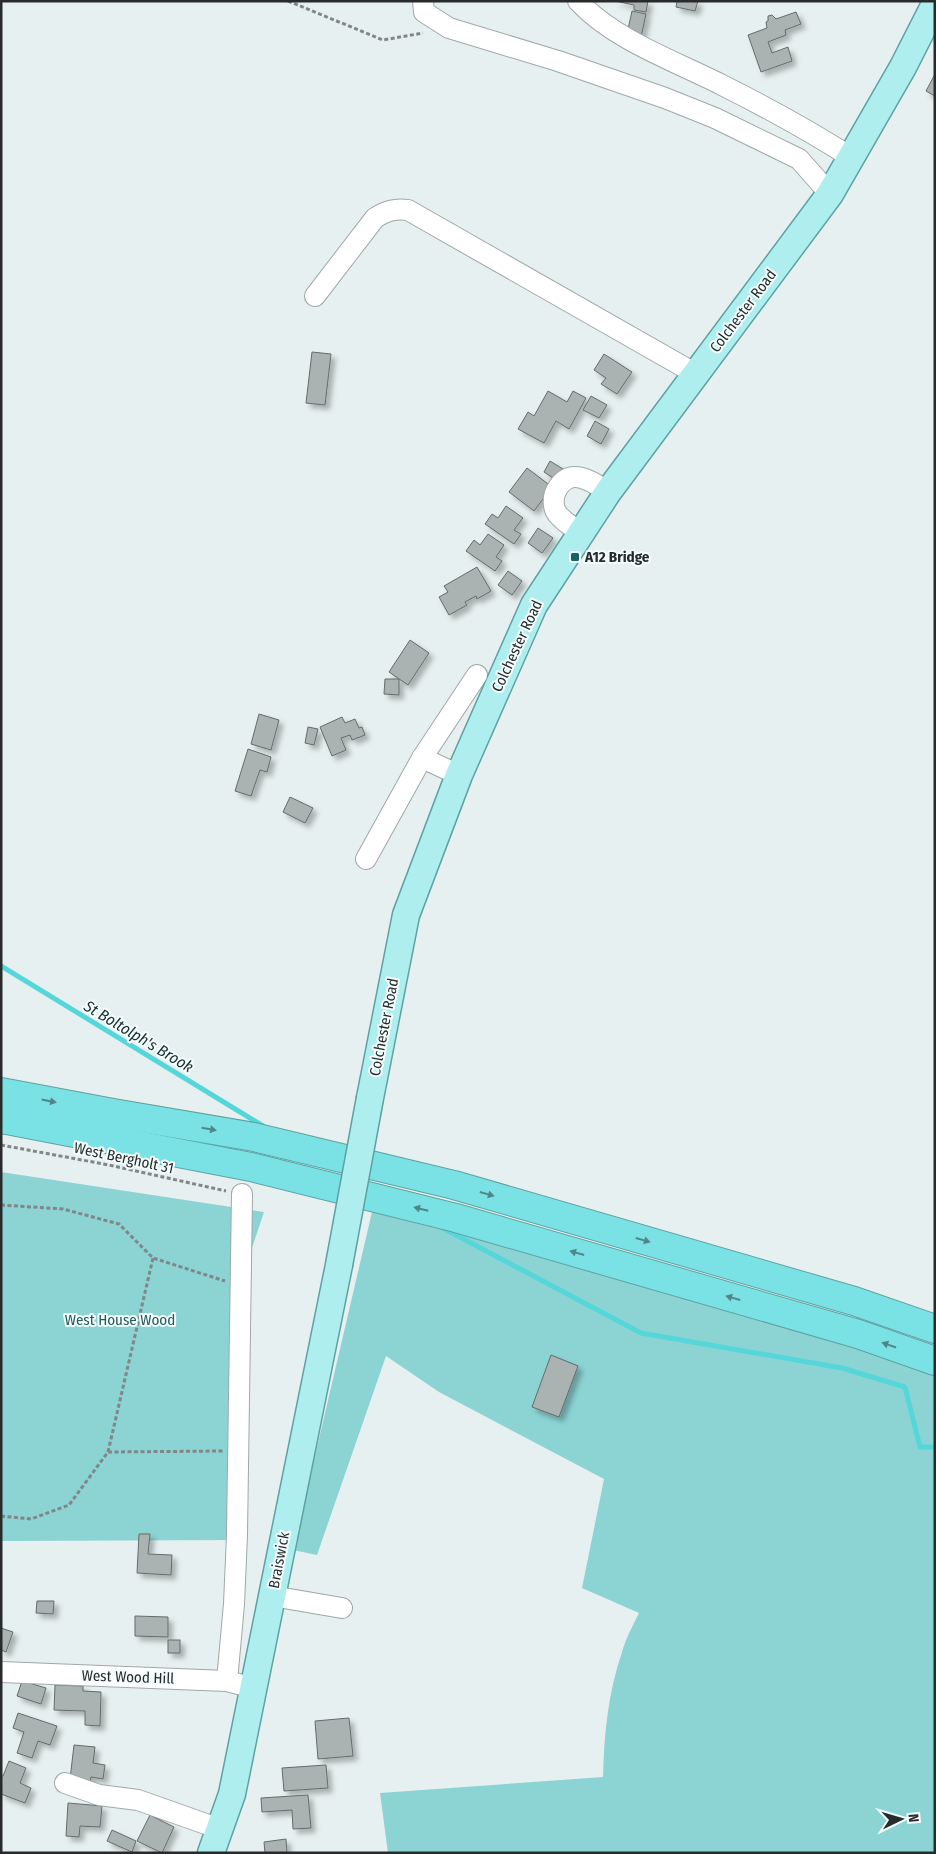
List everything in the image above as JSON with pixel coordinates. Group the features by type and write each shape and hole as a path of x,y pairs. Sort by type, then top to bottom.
{"highway":[{"path":"1,1092 254,1137 454,1185 854,1302 935,1329"},
{"path":"1,1119 251,1167 456,1218 858,1334 935,1361"}],"main road":[{"name":"Colchester Road","path":"339,1265 406,915 459,775 534,605 608,492 830,194 903,67 935,4"},
{"name":"Braiswick","path":"216,1841 232,1794 339,1265"}],"street":[{"path":"423,1 424,12 449,28 558,61 665,98 715,118 799,159 830,194"},
{"path":"578,1 586,10 646,48 723,85 852,158"},
{"path":"315,296 375,218 390,210 399,208 408,210 696,374"},
{"path":"581,533 569,525 556,511 553,497 561,482 572,477 582,478 593,482 608,492"},
{"path":"366,859 422,758 477,675"},
{"path":"422,758 459,775"},
{"path":"227,1681 234,1604 237,1535 242,1194"},
{"path":"272,1596 342,1608"},
{"name":"West Wood Hill","path":"1,1672 227,1681 254,1688"},
{"path":"65,1784 98,1795 138,1800 216,1841"}],"path":[{"path":"288,1 383,40 449,28"},
{"name":"West Bergholt 31","path":"1,1145 242,1194"},
{"path":"1,1205 63,1209 119,1224 153,1258 240,1284"},
{"path":"1,1516 31,1519 69,1505 108,1452 153,1258"},
{"path":"108,1452 238,1450"}],"green space":[{"name":"West House Wood","path":"1,1172 264,1212 240,1284 237,1540 1,1541"},
{"path":"372,1212 639,1280 935,1362 935,1853 388,1853 380,1793 603,1777 604,1746 613,1683 626,1642 639,1613 582,1588 604,1479 439,1392 386,1356 317,1555 293,1550"}],"building":[{"path":"615,1 648,1 646,12 634,10 634,5"},
{"path":"677,1 698,1 695,11 676,7"},
{"path":"632,11 646,14 641,37 627,34"},
{"path":"796,12 801,24 785,30 786,35 768,42 772,53 788,47 792,61 761,72 748,35 767,28 768,16 772,15 776,19"},
{"path":"935,74 935,96 926,91"},
{"path":"312,352 331,354 325,405 306,403"},
{"path":"604,354 632,372 617,394 601,384 606,378 594,370"},
{"path":"548,391 567,402 573,391 586,398 569,429 556,421 544,443 518,429 528,412 534,416"},
{"path":"591,396 607,405 599,418 583,410"},
{"path":"595,421 609,429 601,444 587,436"},
{"path":"550,461 563,469 556,480 544,472"},
{"path":"527,468 552,487 534,511 509,492"},
{"path":"506,506 523,518 514,530 521,534 514,544 485,524 492,514 498,518"},
{"path":"538,528 553,538 542,553 528,543"},
{"path":"488,534 504,545 496,557 502,561 495,571 466,551 474,540 480,545"},
{"path":"477,567 491,591 477,599 476,596 465,602 467,605 449,615 439,597 448,592 444,586"},
{"path":"508,571 522,581 512,595 498,585"},
{"path":"410,640 429,653 408,685 389,672"},
{"path":"385,679 399,679 399,695 384,694"},
{"path":"259,714 279,720 271,750 251,744"},
{"path":"342,717 345,723 355,719 359,728 362,727 365,735 352,740 350,735 341,738 346,750 332,756 320,727"},
{"path":"308,727 318,729 314,745 305,743"},
{"path":"248,749 271,757 267,772 260,770 251,796 235,791"},
{"path":"290,797 313,808 305,823 283,812"},
{"path":"551,1355 578,1366 559,1417 532,1407"},
{"path":"139,1534 150,1534 148,1554 172,1555 171,1575 137,1573"},
{"path":"37,1601 54,1601 53,1614 36,1613"},
{"path":"135,1616 168,1617 168,1637 135,1636"},
{"path":"1,1628 13,1632 6,1652 1,1650"},
{"path":"168,1640 180,1640 180,1653 168,1653"},
{"path":"22,1681 46,1688 41,1704 17,1696"},
{"path":"55,1685 83,1686 83,1691 101,1692 100,1726 85,1725 85,1711 54,1710"},
{"path":"18,1713 57,1726 50,1745 38,1741 32,1758 17,1753 24,1732 13,1728"},
{"path":"349,1718 353,1756 318,1759 315,1721"},
{"path":"74,1745 95,1747 93,1763 105,1765 103,1779 91,1777 90,1782 70,1779"},
{"path":"9,1761 26,1768 20,1783 31,1788 25,1803 1,1794 1,1776 3,1776"},
{"path":"326,1765 328,1788 284,1791 282,1768"},
{"path":"308,1795 311,1828 293,1829 292,1810 262,1812 261,1798"},
{"path":"68,1803 102,1806 100,1827 80,1826 79,1837 66,1836"},
{"path":"150,1815 174,1827 162,1853 137,1841"},
{"path":"112,1830 136,1841 132,1852 107,1841"},
{"path":"286,1839 287,1853 265,1853 264,1842"}],"waterway":[{"name":"St Boltolph's Brook","path":"1,966 263,1126"},
{"path":"439,1226 641,1333 842,1368 905,1387 920,1447 935,1447"}],"place":[{"name":"A12 Bridge","path":"575,557"}]}
